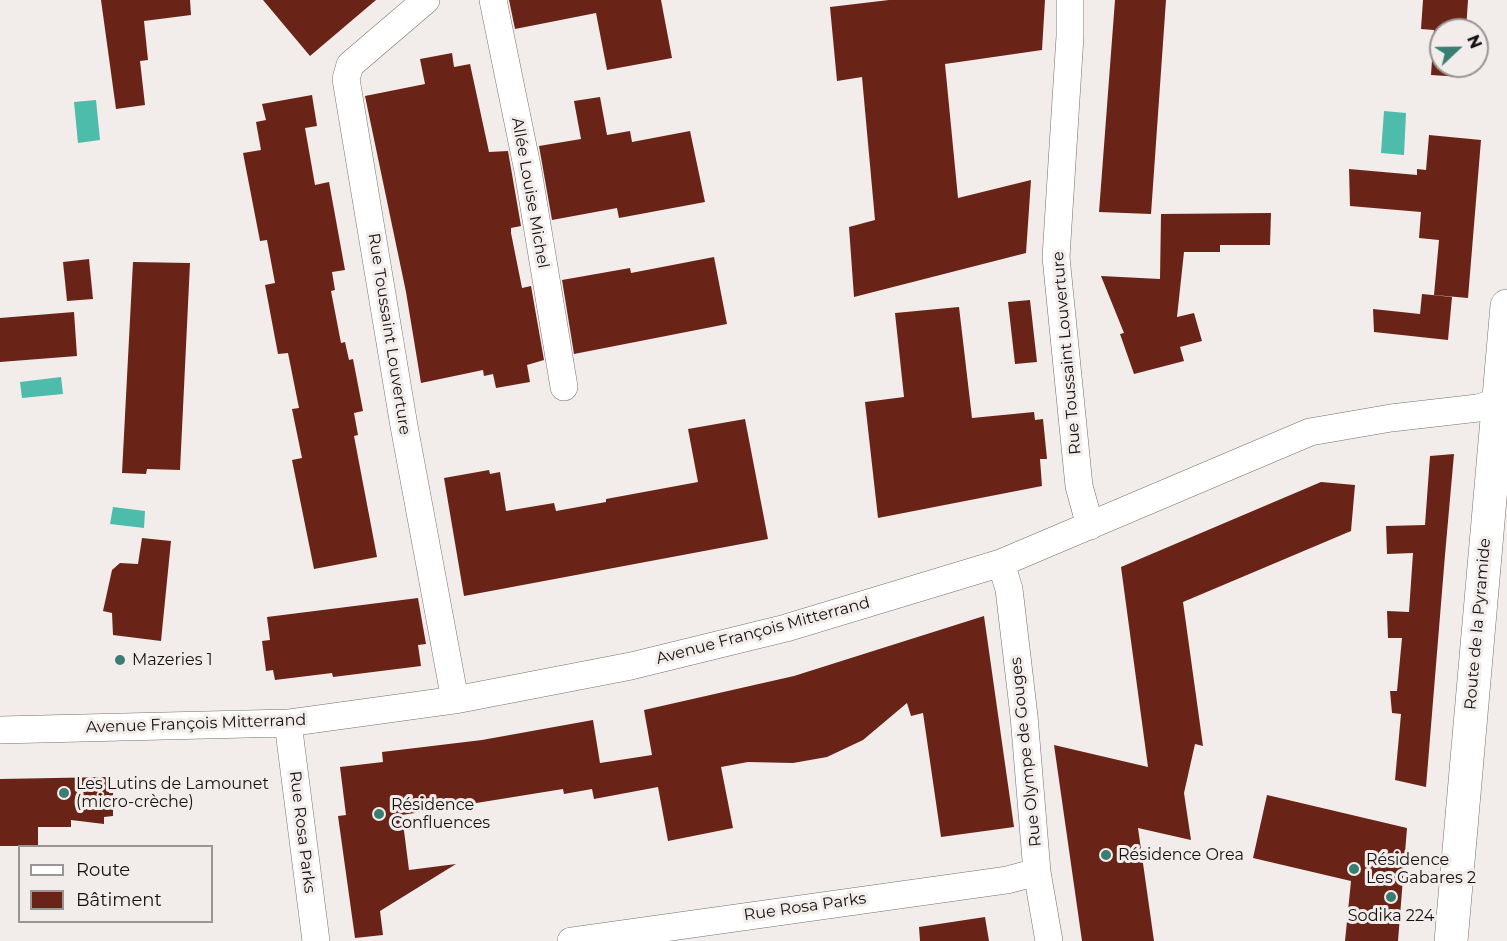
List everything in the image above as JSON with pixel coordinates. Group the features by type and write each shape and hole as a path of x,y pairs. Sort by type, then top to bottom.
{"main road":[{"name":"Route de la Pyramide","path":"1451,941 1502,401 1507,306"}],"street":[{"name":"Rue Toussaint Louverture","path":"426,0 350,65 346,79 404,426 455,700"},
{"name":"Allée Louise Michel","path":"493,0 528,171 564,387"},
{"name":"Rue Toussaint Louverture","path":"1070,0 1070,36 1056,257 1079,486 1090,526"},
{"name":"Avenue François Mitterrand","path":"0,730 288,723 455,700 631,666 774,631 1001,563 1310,432 1391,418 1478,408 1502,401"},
{"name":"Rue Olympe de Gouges","path":"1001,563 1009,589 1037,872 1049,941"},
{"name":"Rue Rosa Parks","path":"288,723 316,941"},
{"name":"Rue Rosa Parks","path":"571,941 1007,880 1037,872"}],"shaded area":[{"path":"96,100 100,140 78,143 74,102"},
{"path":"1384,111 1406,113 1404,155 1381,153"},
{"path":"61,377 63,394 22,398 20,382"},
{"path":"113,507 145,511 144,528 110,524"}],"building":[{"path":"101,0 190,0 191,15 144,21 148,60 140,61 145,105 116,109"},
{"path":"263,0 376,0 310,56"},
{"path":"509,0 661,0 672,58 607,70 596,13 515,29"},
{"path":"889,0 1045,0 1042,50 945,64 958,198 1031,180 1026,253 854,297 849,227 875,220 862,77 837,81 830,7"},
{"path":"1115,0 1166,0 1151,214 1099,212"},
{"path":"1423,0 1468,0 1467,18 1429,18 1429,30 1421,29"},
{"path":"452,53 454,67 470,64 489,152 508,151 521,226 511,228 511,233 522,288 531,286 544,360 527,365 530,382 496,388 493,374 484,376 483,370 421,383 406,292 365,96 425,84 420,59"},
{"path":"312,95 317,126 305,128 315,185 329,182 345,270 332,272 335,290 331,291 341,343 345,342 349,360 353,359 363,411 354,413 358,435 354,436 377,557 314,569 292,460 302,458 292,409 299,408 288,353 278,354 265,285 275,283 267,240 260,241 243,153 261,150 256,122 266,120 262,104"},
{"path":"600,97 607,135 630,131 632,142 690,131 705,202 619,218 617,208 552,220 539,146 581,139 574,101"},
{"path":"1429,135 1481,140 1468,298 1434,295 1439,240 1419,238 1421,212 1350,206 1349,169 1417,175 1417,169 1426,170"},
{"path":"1271,213 1270,245 1220,245 1220,252 1184,252 1177,317 1194,313 1202,341 1180,347 1184,361 1134,374 1120,334 1124,333 1101,276 1160,279 1161,214"},
{"path":"714,257 727,324 574,354 562,280 630,268 631,273"},
{"path":"89,259 93,299 67,301 63,262"},
{"path":"133,262 190,263 180,470 147,469 146,474 122,473"},
{"path":"1422,294 1452,297 1448,340 1374,332 1373,309 1420,314"},
{"path":"1030,300 1037,362 1015,364 1008,302"},
{"path":"959,307 972,418 1034,412 1035,420 1043,419 1047,459 1040,459 1042,486 878,518 865,402 904,397 895,313"},
{"path":"74,312 77,356 0,362 0,318"},
{"path":"745,419 768,539 464,596 444,478 489,470 490,474 500,472 506,511 554,503 556,511 606,502 606,499 698,482 688,429"},
{"path":"1454,454 1426,787 1395,780 1401,714 1392,713 1390,691 1397,691 1402,638 1388,638 1387,611 1409,612 1413,553 1387,554 1386,526 1425,525 1430,456"},
{"path":"1321,482 1355,485 1351,531 1183,602 1203,746 1195,744 1184,793 1191,840 1138,828 1154,941 1082,941 1054,745 1148,767 1121,567"},
{"path":"142,538 171,541 161,641 113,635 112,613 103,611 112,570 120,563 138,564"},
{"path":"418,598 426,644 418,645 421,666 333,677 332,673 275,680 273,670 266,671 262,641 270,640 267,617"},
{"path":"984,616 1014,827 941,837 923,713 911,716 907,703 863,740 827,757 793,763 748,762 721,767 733,828 668,841 658,787 594,799 592,789 564,794 563,789 402,815 409,870 456,864 380,911 383,935 355,938 338,816 346,815 340,767 383,762 382,752 482,740 593,720 600,763 652,755 644,710 794,676"},
{"path":"109,777 109,793 113,793 113,816 104,817 104,824 71,820 71,827 38,827 38,845 0,846 0,779"},
{"name":"Résidence Les Gabares 2","path":"1267,795 1407,828 1398,941 1345,941 1351,881 1253,858"},
{"path":"985,917 989,941 920,941 919,927"}],"place":[{"name":"Mazeries 1","path":"120,660"},
{"name":"Les Lutins de Lamounet (micro-crèche)","path":"64,793"},
{"name":"Résidence Confluences","path":"379,814"},
{"name":"Résidence Orea","path":"1106,855"},
{"name":"Résidence Les Gabares 2","path":"1354,869"},
{"name":"Sodika 224","path":"1391,897"}]}
